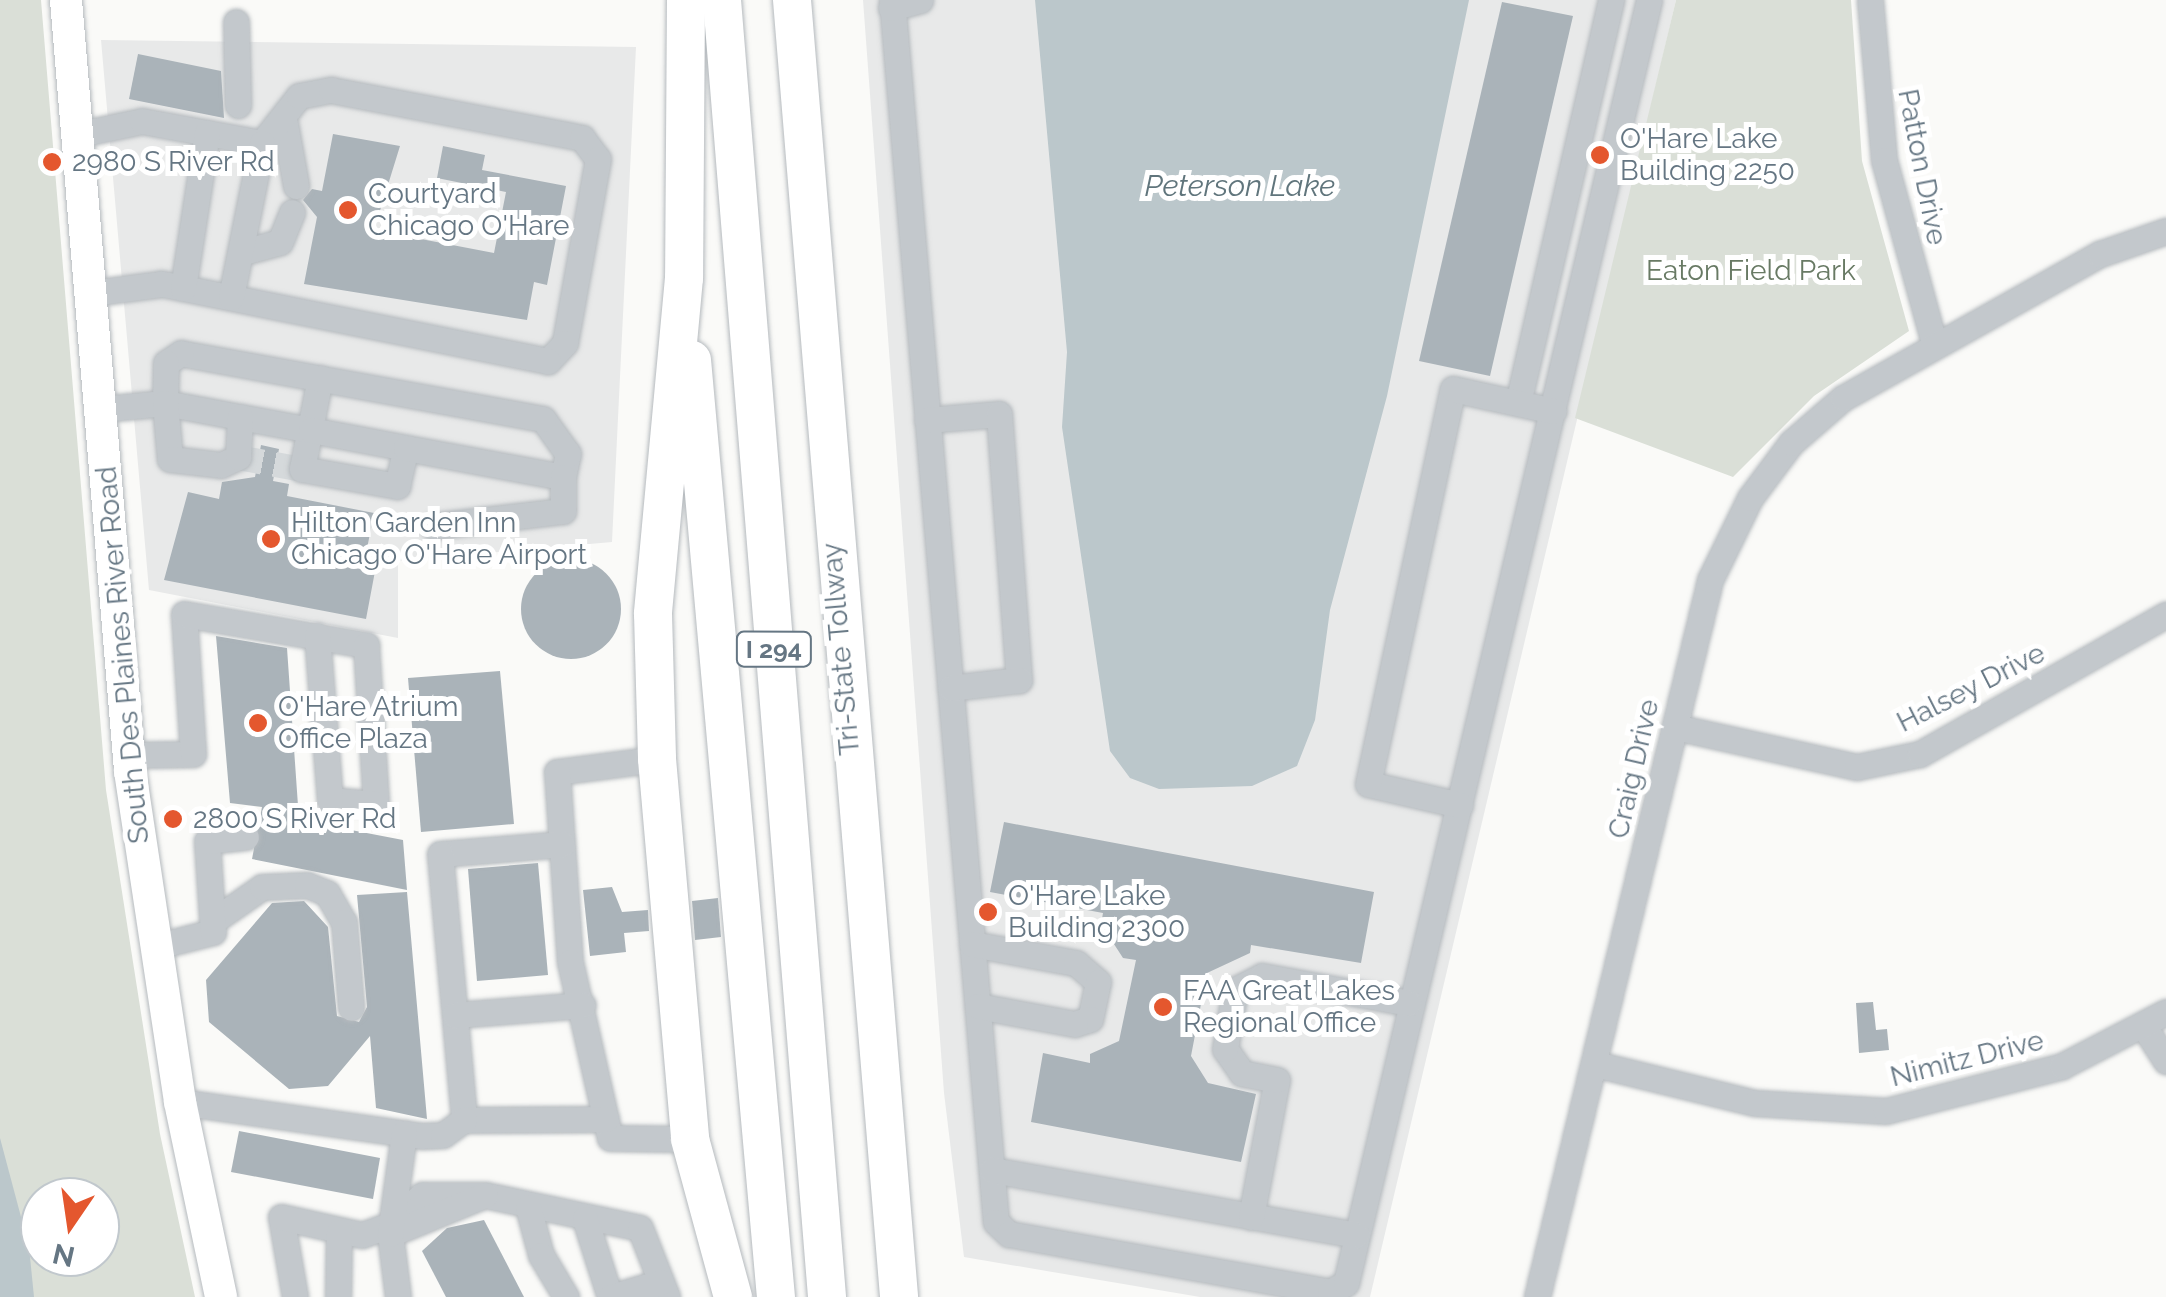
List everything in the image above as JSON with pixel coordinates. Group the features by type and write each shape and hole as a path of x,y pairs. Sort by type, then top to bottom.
{"highway":[{"path":"686,0 684,278 654,596 657,759 690,1139 732,1297"},
{"name":"I 294","path":"722,0 827,1297"},
{"name":"Tri-State Tollway","path":"792,0 899,1297"},
{"path":"684,278 776,1297"}],"main road":[{"name":"South Des Plaines River Road","path":"70,3 128,755 180,1102 221,1297"}],"street":[{"path":"920,0 891,4 996,1222 1009,1234 1311,1288 1346,1284 1408,1003 1448,847 1460,839 1460,805 1590,255 1642,1"},
{"path":"1518,403 1611,0"},
{"name":"Patton Drive","path":"1870,0 1884,160 1934,343"},
{"path":"236,22 238,105"},
{"path":"92,293 183,288 548,361 565,344 598,159 582,138 330,90 299,96 284,124 262,143 231,297"},
{"path":"80,134 142,120 262,143"},
{"path":"240,253 280,242 294,199 284,124"},
{"path":"183,288 208,133"},
{"name":"Craig Drive","path":"1537,1297 1710,580 1750,498 1791,442 1843,398 1934,343 2100,254 2166,230"},
{"path":"1554,247 1590,255"},
{"path":"240,417 238,457 221,465 170,458 166,364 181,352 544,419 568,454 562,477 563,510 432,526"},
{"path":"320,378 302,468 397,486 406,448"},
{"path":"1460,805 1368,784 1452,389 1554,411"},
{"path":"101,409 165,404 562,477"},
{"path":"927,420 998,414 1019,680 950,688"},
{"path":"128,755 194,754 184,614 366,644 376,804 330,800 317,636"},
{"name":"Halsey Drive","path":"1675,726 1857,767 1920,754 2166,615"},
{"path":"657,759 556,772 570,962 584,1005 610,1138 690,1139"},
{"path":"154,947 210,935 216,919 207,840 246,837"},
{"path":"464,1120 440,854 562,844"},
{"path":"216,919 269,886 327,893 344,922 351,1008"},
{"path":"972,944 1076,963 1098,982 1090,1019 1075,1024 978,1006"},
{"path":"1251,1217 1277,1080 1242,1073 1224,1049 1235,990 1262,976 1408,1003"},
{"path":"455,1015 584,1005"},
{"path":"2155,1018 2166,1061"},
{"name":"Nimitz Drive","path":"1595,1064 1755,1103 1886,1111 2003,1087 2155,1018"},
{"path":"180,1102 444,1135 464,1120 606,1119"},
{"path":"398,1297 391,1229 404,1133"},
{"path":"992,1170 1356,1235"},
{"path":"294,1297 281,1217 338,1232 391,1229 485,1195 640,1228 664,1290 611,1297 585,1219"},
{"path":"528,1207 541,1255 566,1297"},
{"path":"338,1232 338,1297"}],"shaded area":[{"path":"863,0 1676,0 1370,1297 1200,1297 964,1257 944,1093"},
{"path":"101,40 636,47 612,542 398,561 398,638 149,590"}],"green space":[{"path":"0,0 41,0 106,790 160,1134 195,1297 0,1297"},
{"name":"Eaton Field Park","path":"1676,0 1851,0 1862,161 1909,331 1814,396 1733,477 1575,418"}],"water":[{"name":"Peterson Lake","path":"1035,0 1469,0 1387,396 1330,610 1315,720 1297,766 1252,786 1159,789 1130,778 1110,751 1062,427 1067,352"},
{"path":"0,1138 20,1213 20,1277 32,1277 34,1297 0,1297"}],"building":[{"path":"1502,2 1573,16 1490,376 1419,361"},
{"path":"138,54 221,71 224,118 129,99"},
{"name":"Courtyard Chicago O'Hare","path":"333,134 400,146 374,230 494,253 506,192 437,178 443,146 485,155 482,170 566,186 547,285 534,282 527,320 304,284 317,217 303,200 312,189 322,191"},
{"name":"Hilton Garden Inn Chicago O'Hare Airport","path":"261,445 279,449 273,481 289,484 287,496 374,513 364,564 376,566 366,619 164,580 188,492 219,499 222,482 255,477"},
{"path":"571,559 599,567 613,581 621,609 613,637 599,651 571,659 543,651 529,637 521,609 529,581 543,567"},
{"name":"O'Hare Atrium Office Plaza","path":"216,636 287,648 299,820 403,840 407,890 252,859 262,807 230,803"},
{"path":"500,671 514,824 421,832 408,678"},
{"name":"FAA Great Lakes Regional Office","path":"1004,822 1374,892 1361,963 1251,945 1250,953 1207,973 1191,1056 1208,1083 1256,1094 1241,1162 1031,1122 1043,1053 1090,1063 1090,1054 1119,1041 1136,960 1123,958 1101,924 1103,913 990,892"},
{"path":"538,863 548,975 477,981 468,869"},
{"path":"612,887 622,912 648,910 649,931 624,933 626,952 590,956 583,890"},
{"path":"407,892 427,1119 376,1108 370,1036 328,1086 289,1089 209,1022 206,980 272,903 304,901 328,927 337,1016 359,1022 367,1007 357,895"},
{"path":"718,898 721,937 695,940 692,901"},
{"path":"1873,1002 1876,1030 1887,1029 1889,1050 1859,1053 1856,1003"},
{"path":"239,1131 380,1158 373,1199 231,1172"},
{"path":"484,1220 524,1297 446,1297 422,1251 447,1228"}],"tunnel":[{"path":"238,457 302,469"}],"place":[{"name":"O'Hare Lake Building 2250","path":"1600,155"},
{"name":"2980 S River Rd","path":"52,162"},
{"name":"Courtyard Chicago O'Hare","path":"348,210"},
{"name":"Hilton Garden Inn Chicago O'Hare Airport","path":"271,539"},
{"name":"O'Hare Atrium Office Plaza","path":"258,723"},
{"name":"2800 S River Rd","path":"173,819"},
{"name":"O'Hare Lake Building 2300","path":"988,912"},
{"name":"FAA Great Lakes Regional Office","path":"1163,1007"}]}
